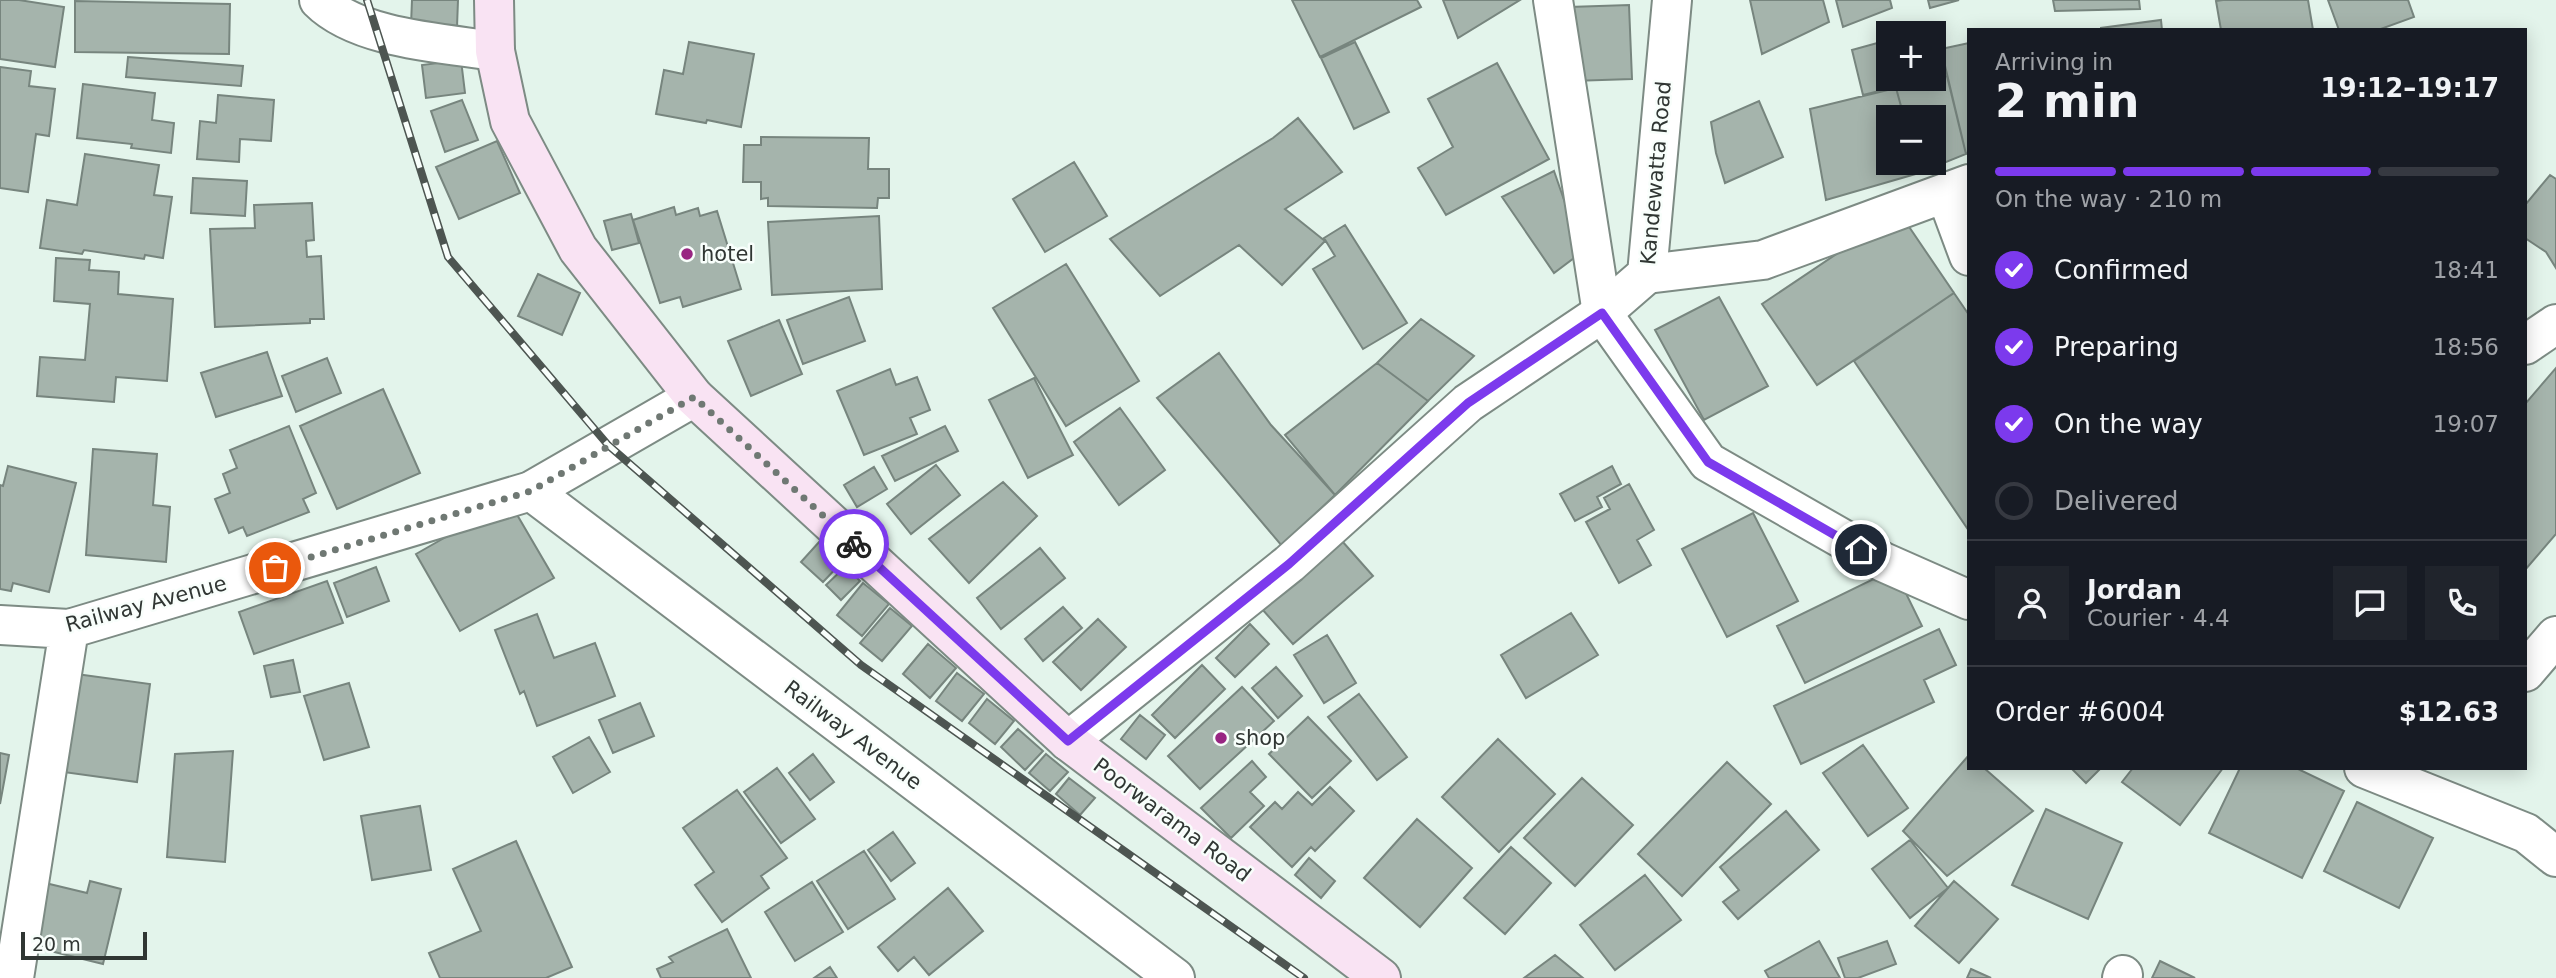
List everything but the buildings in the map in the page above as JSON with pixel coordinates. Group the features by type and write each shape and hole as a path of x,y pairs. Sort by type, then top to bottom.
{"main road":[{"name":"Poorwarama Road","path":"494,0 495,51 510,121 578,249 694,397 1068,741 1381,978"}],"street":[{"path":"319,0 327,8 378,33 495,51"},
{"path":"1553,0 1602,313 1708,462 1883,562 1967,599"},
{"name":"Kandewatta Road","path":"1068,741 1289,564 1468,403 1602,313 1647,274 1672,0"},
{"path":"1647,274 1763,260 1957,189 1967,245"},
{"path":"2527,344 2556,324"},
{"name":"Railway Avenue","path":"0,625 69,629 531,491 694,397"},
{"name":"Railway Avenue","path":"531,491 1175,978"},
{"path":"14,978 69,629"},
{"path":"2527,670 2556,636"},
{"path":"2376,770 2433,780 2526,833 2556,857"}],"railway":[{"path":"367,0 448,257 608,445 861,665 1304,978"}],"way so far":[{"path":"275,568 531,491 694,397 854,544"}],"place":[{"name":"hotel","path":"687,254"},
{"name":"shop","path":"1221,738"}],"route":[{"path":"854,544 1068,741 1289,564 1468,403 1602,313 1708,462 1861,550"}]}
